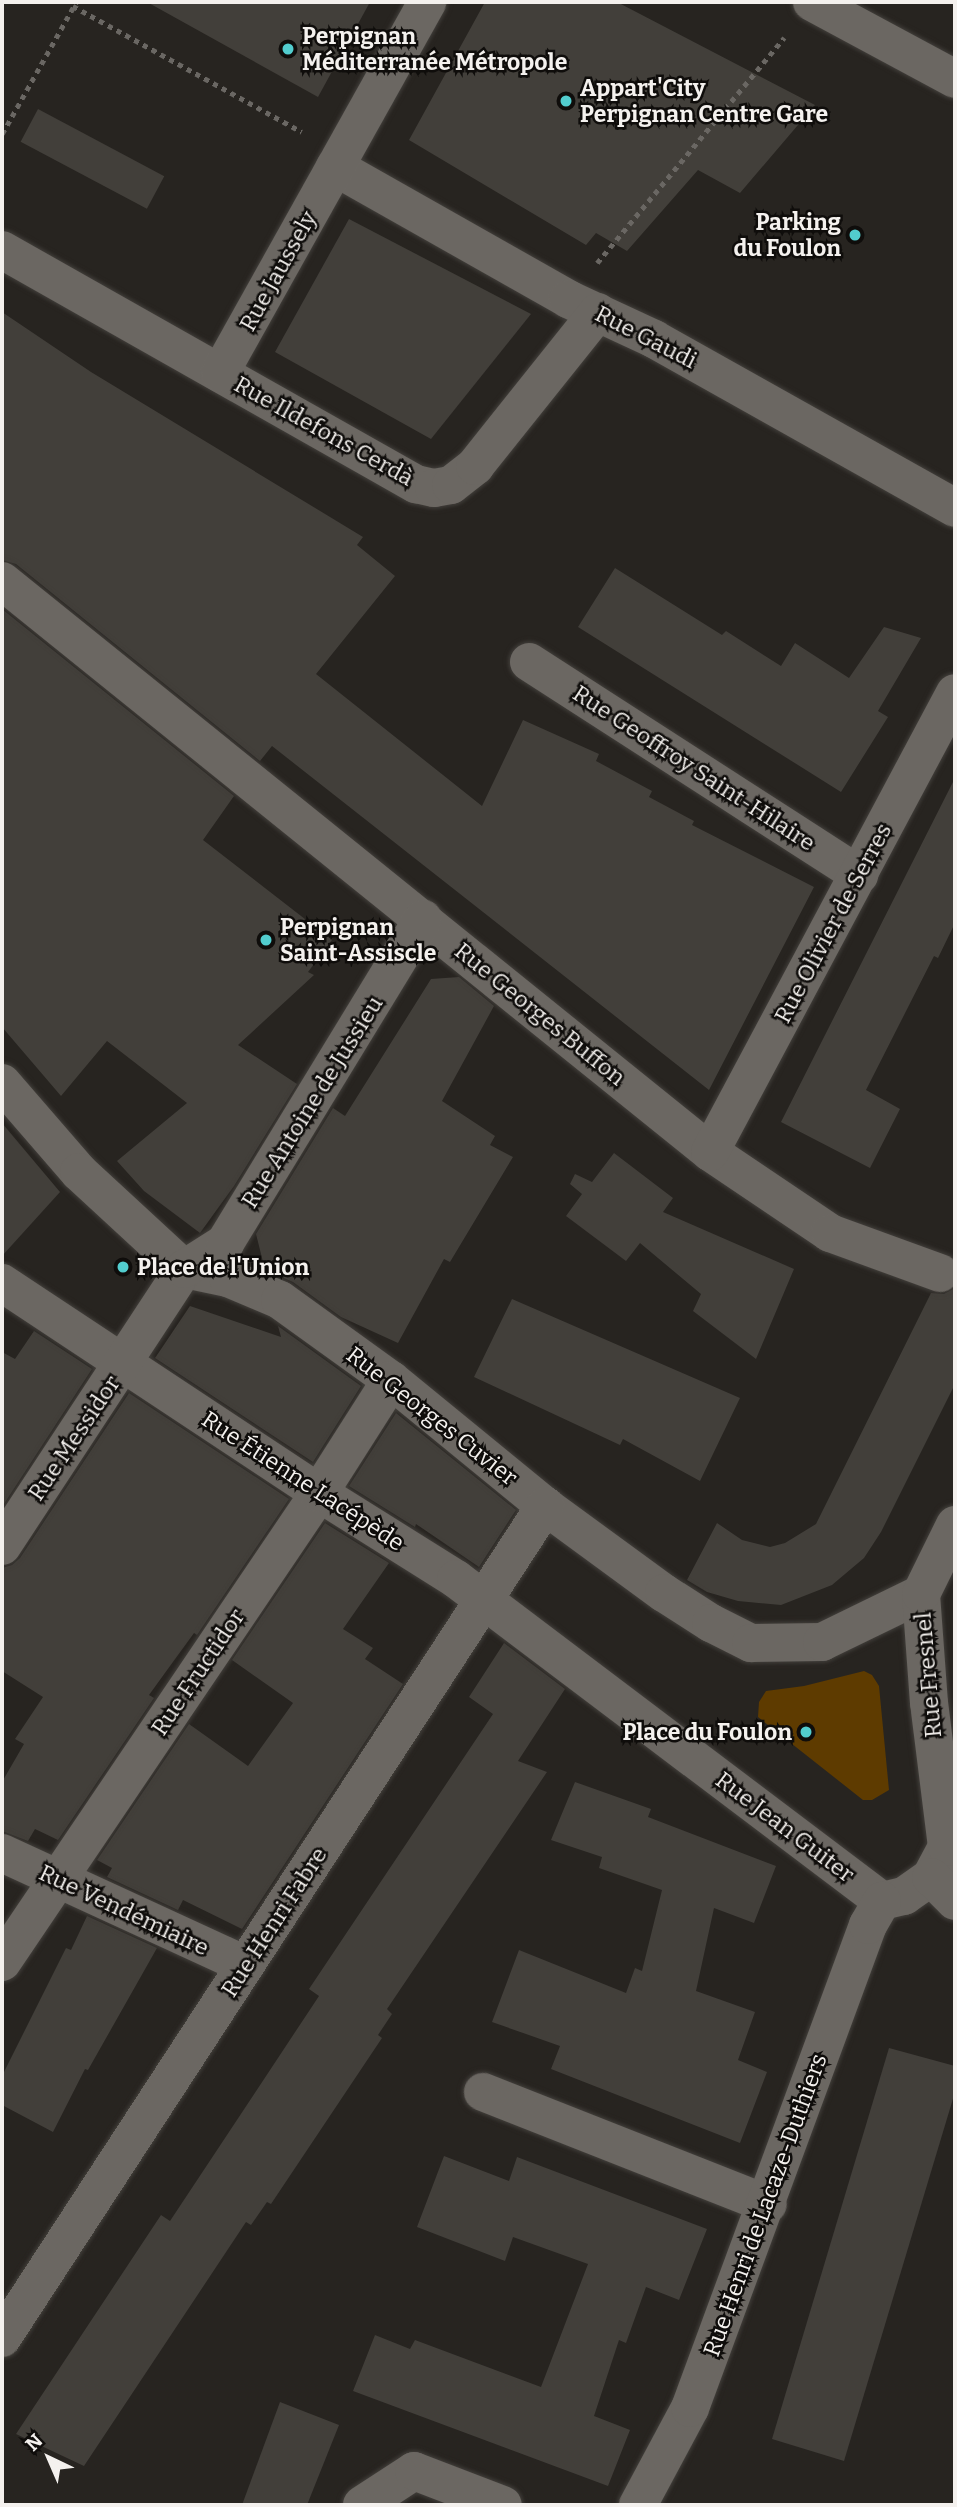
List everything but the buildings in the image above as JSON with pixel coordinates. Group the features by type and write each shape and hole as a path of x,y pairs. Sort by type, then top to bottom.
{"street":[{"name":"Rue Jaussely","path":"220,373 427,2"},
{"path":"813,2 955,79"},
{"name":"Rue Gaudi","path":"335,167 568,299 654,339 955,508"},
{"name":"Rue Ildefons Cerdà","path":"2,250 416,484 434,488 451,485 475,466 598,312"},
{"name":"Rue Georges Buffon","path":"2,581 710,1152 830,1233 940,1273"},
{"name":"Rue Geoffroy Saint-Hilaire","path":"529,662 859,875"},
{"name":"Rue Olivier de Serres","path":"710,1152 955,693"},
{"name":"Rue Antoine de Jussieu","path":"184,1269 225,1243 423,919"},
{"path":"2,1083 79,1172 184,1269 122,1365 2,1283"},
{"name":"Rue Georges Cuvier","path":"184,1269 228,1278 280,1300 391,1380 545,1506 664,1593"},
{"name":"Rue Étienne Lacépède","path":"122,1365 483,1598"},
{"name":"Rue Messidor","path":"2,1546 122,1365"},
{"name":"Rue Fructidor","path":"2,1962 319,1493 391,1380"},
{"name":"Rue Henri Fabre","path":"2,2338 545,1506"},
{"name":"Rue Fresnel","path":"943,1889 947,1847 929,1703 921,1594 955,1525"},
{"name":"Rue Fresnel","path":"664,1593 711,1623 751,1643 822,1642 921,1594"},
{"name":"Rue Jean Guiter","path":"483,1598 882,1900"},
{"name":"Rue Vendémiaire","path":"2,1853 56,1881 246,1965"},
{"path":"882,1900 943,1889"},
{"name":"Rue Henri de Lacaze-Duthiers","path":"638,2505 690,2408 768,2204 868,1926 882,1900"},
{"path":"483,2092 768,2204"},
{"path":"362,2505 414,2471 503,2505"}],"path":[{"path":"613,245 813,2"},
{"path":"2,134 74,4 307,134"}],"shaded area":[{"path":"864,1671 872,1675 879,1686 889,1790 872,1800 863,1800 758,1717 759,1702 766,1691 804,1686"}],"place":[{"name":"Perpignan Méditerranée Métropole","path":"288,49"},
{"name":"Appart'City Perpignan Centre Gare","path":"566,101"},
{"name":"Parking du Foulon","path":"855,235"},
{"name":"Perpignan Saint-Assiscle","path":"266,940"},
{"name":"Place de l'Union","path":"123,1267"},
{"name":"Place du Foulon","path":"806,1732"}]}
